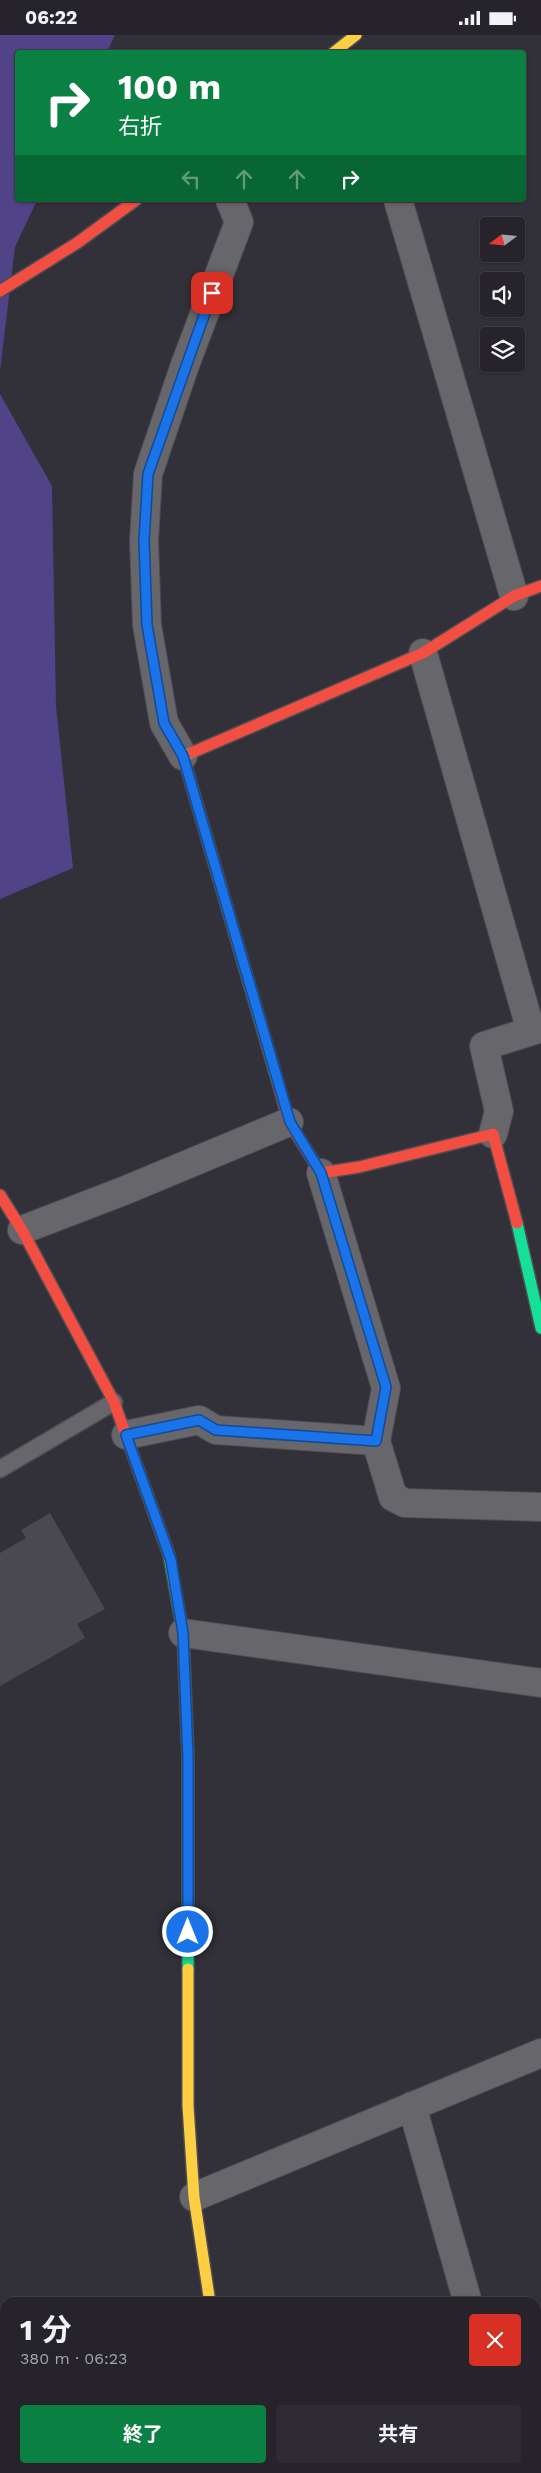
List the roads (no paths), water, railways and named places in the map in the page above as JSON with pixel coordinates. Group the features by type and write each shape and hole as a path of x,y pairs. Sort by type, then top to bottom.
{"street":[{"path":"0,291 77,243 133,202"},
{"path":"231,202 238,222 185,365 148,474 144,541 147,625 164,723 183,756 290,1122 321,1173 386,1387 376,1441 393,1497 405,1503 541,1507"},
{"path":"399,202 514,596"},
{"path":"183,756 423,653 514,596 541,586"},
{"path":"423,653 536,1029 484,1046 499,1111 493,1134 528,1263 541,1328"},
{"path":"22,1230 126,1191 290,1122"},
{"path":"321,1173 359,1167 493,1134"},
{"path":"0,1195 22,1230 114,1402 171,1560 183,1633 188,1757 188,2106 194,2197 209,2297"},
{"path":"126,1435 199,1420 216,1430 376,1441"},
{"path":"183,1633 541,1683"},
{"path":"194,2197 541,2053"},
{"path":"412,2106 466,2297"}],"lane":[{"path":"0,1469 114,1402"}]}
